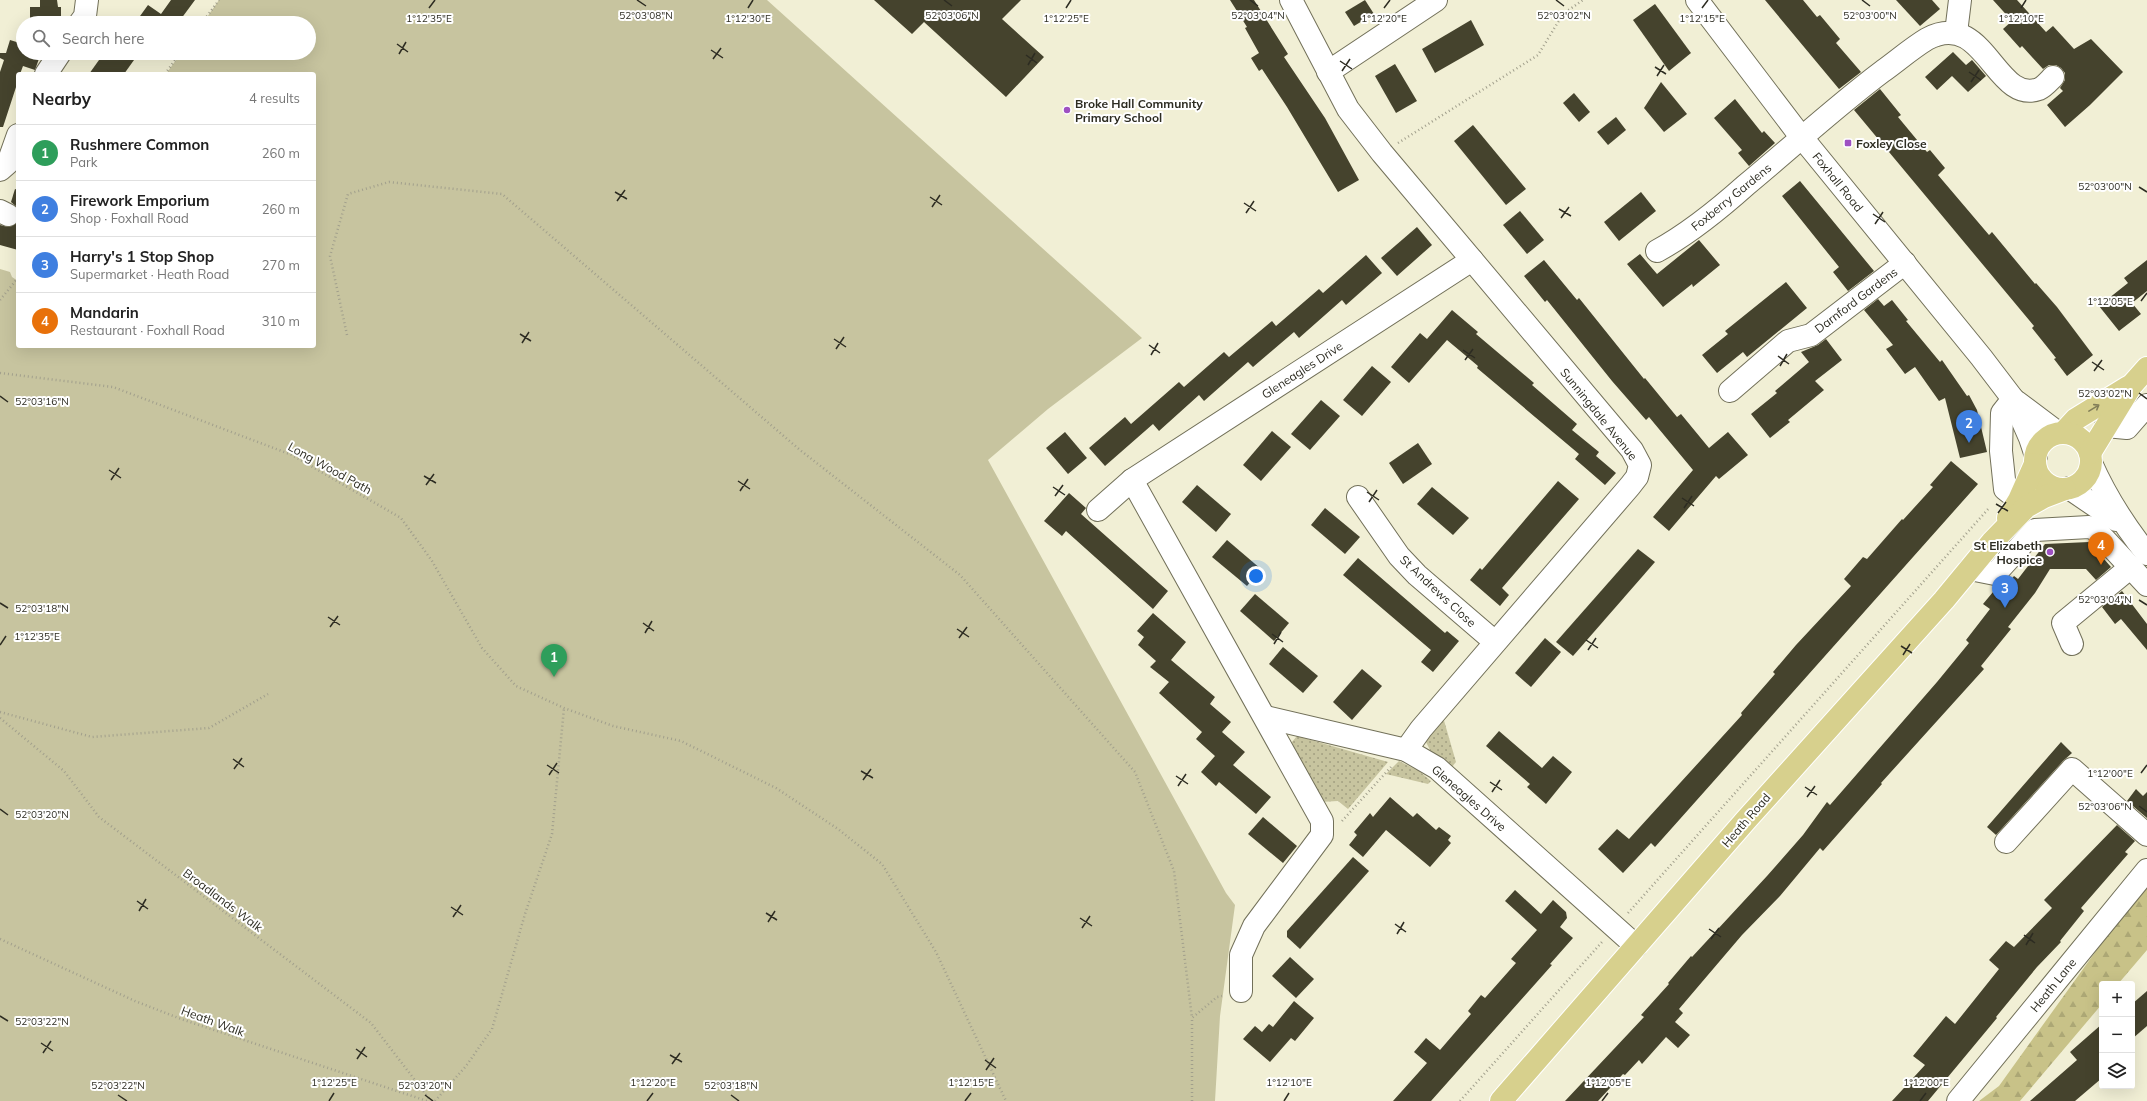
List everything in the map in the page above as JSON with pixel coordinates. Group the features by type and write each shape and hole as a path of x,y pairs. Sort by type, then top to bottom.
{"main road":[{"path":"2131,386 2076,419 2060,432 2044,439 2036,460 2042,479 2057,488 2067,489 2083,481 2088,475 2091,458 2106,426 2131,386 2147,368"},
{"path":"2060,432 2076,436 2082,440 2091,458"},
{"name":"Heath Road","path":"1992,542 2012,494 2036,460"},
{"name":"Heath Road","path":"1501,1101 1751,814 1970,569 1992,542 2026,507 2044,497 2067,489"}],"street":[{"path":"85,16 87,0"},
{"name":"Sunningdale Avenue","path":"1291,0 1348,109 1382,153 1632,450 1640,465 1637,477 1630,486 1420,729 1406,750"},
{"name":"Foxhall Road","path":"1697,0 1803,138 2013,399 2030,438 2036,460"},
{"path":"1956,33 1960,0"},
{"path":"1328,72 1432,1"},
{"path":"1803,138 1853,94 1927,39 1946,33 1956,33 1968,37 2012,85 2026,91 2040,89 2053,77"},
{"path":"47,72 55,60"},
{"name":"Foxberry Gardens","path":"1657,251 1689,232 1803,138"},
{"path":"4,166 16,139"},
{"name":"Gleneagles Drive","path":"1098,510 1132,480 1472,260"},
{"name":"Darnford Gardens","path":"1730,392 1788,341 1811,335 1905,263"},
{"path":"2012,494 2002,451 2002,414 2013,399"},
{"name":"Foxhall Road","path":"2013,399 2060,432"},
{"path":"2106,426 2127,428 2147,405"},
{"path":"2091,458 2107,498 2125,526 2147,554"},
{"path":"1132,480 1322,821 1322,835 1254,926 1241,955 1242,990"},
{"path":"2067,489 2125,526"},
{"name":"St Andrews Close","path":"1358,497 1399,556 1417,575 1495,642"},
{"path":"1970,569 1996,574 2035,530 2089,527 2100,533 2147,585"},
{"path":"2072,644 2063,623 2131,567"},
{"name":"Gleneagles Drive","path":"1265,717 1406,750 1437,768 1636,946"},
{"path":"2006,842 2072,769 2147,835"},
{"name":"Heath Lane","path":"1958,1101 2147,870"}],"path":[{"path":"207,16 218,0"},
{"path":"1382,153 1538,55 1563,14 1583,0"},
{"path":"166,72 175,60"},
{"path":"347,335 330,256 348,194 389,182 502,194 800,450 960,576 1135,772 1174,871 1192,1018 1192,1101"},
{"path":"0,300 16,280"},
{"name":"Long Wood Path","path":"0,373 113,387 292,455 401,518 432,561 482,648 516,686 564,708 613,726 682,741 776,788 838,829 882,864 936,952 1006,1101"},
{"path":"1460,1101 1938,567 2012,494"},
{"path":"0,712 92,737 209,728 268,694"},
{"path":"435,1101 466,1066 492,1029 524,914 552,834 564,708"},
{"name":"Broadlands Walk","path":"0,718 64,771 99,817 371,1023 432,1101"},
{"path":"1322,835 1345,819 1406,750"},
{"name":"Heath Walk","path":"0,939 135,1001 181,1019 427,1101"},
{"path":"1192,1018 1217,997 1242,990"}],"shaded area":[{"path":"219,0 767,0 1142,338 1048,409 988,460 1226,893 1235,905 1220,1016 1215,1101 0,1101 0,269 10,272 12,277 16,280 16,348 316,348 316,72 167,72 176,60 316,60 316,16 208,16"},
{"path":"1443,717 1456,762 1451,768 1430,750 1425,740"},
{"path":"1297,736 1388,762 1348,809 1338,801 1320,802 1290,749 1292,742"},
{"path":"1399,761 1419,771 1431,781 1428,784 1386,774"}],"green space":[{"path":"2147,880 2147,950 2121,981 2099,981 2099,1008 2020,1101 1979,1101 1999,1086"}],"building":[{"path":"40,0 57,0 58,7 61,7 61,16 30,16 30,7 40,7"},
{"path":"171,0 195,0 183,16 140,16 148,5 161,14"},
{"path":"874,0 1021,0 1002,19 1044,57 1006,97 924,22 912,34"},
{"path":"1230,0 1254,0 1288,54 1284,57 1325,118 1359,180 1338,192 1287,107 1262,69 1259,71 1251,58 1259,53 1245,28 1247,27"},
{"path":"1365,0 1374,14 1354,26 1345,12"},
{"path":"1765,0 1803,0 1817,17 1820,15 1840,39 1836,43 1861,72 1839,89"},
{"path":"1896,0 1932,0 1940,9 1920,26"},
{"path":"1993,0 2017,0 2046,32 2053,26 2074,49 2091,39 2123,72 2090,105 2065,127 2047,105 2063,91 2060,88 2065,80 2065,73 2056,65 2049,65 2043,69 2022,46 2020,48 2003,29 2012,21"},
{"path":"1655,4 1691,53 1669,71 1633,20"},
{"path":"1471,20 1484,45 1435,73 1422,49"},
{"path":"10,40 16,42 16,60 39,60 35,70 23,66 21,72 16,72 16,87 3,127 0,127 0,72 4,60 0,58 0,53 6,53"},
{"path":"1953,52 1966,65 1972,60 1986,76 1968,92 1952,76 1937,90 1925,77"},
{"path":"99,60 134,60 125,72 90,72"},
{"path":"1395,64 1417,101 1396,113 1375,76"},
{"path":"1661,82 1687,114 1664,132 1644,108"},
{"path":"1880,89 1901,115 1898,117 1927,152 1930,150 1945,168 1938,175 1989,235 1992,232 2035,284 2036,283 2057,307 2093,355 2067,376 2054,359 2056,358 2032,328 2034,326 1854,110"},
{"path":"1574,93 1590,112 1579,122 1563,103"},
{"path":"1735,99 1762,133 1764,131 1775,143 1749,166 1738,153 1742,150 1714,118"},
{"path":"1616,117 1626,130 1608,145 1597,132"},
{"path":"1473,125 1526,189 1506,205 1454,141"},
{"path":"1800,181 1874,271 1848,291 1833,272 1839,267 1782,196"},
{"path":"15,189 16,189 16,206 11,202"},
{"path":"1641,192 1656,211 1619,241 1604,222"},
{"path":"1520,211 1544,240 1527,254 1503,225"},
{"path":"16,223 16,249 0,245 0,225 9,227"},
{"path":"1417,227 1432,245 1397,276 1381,258"},
{"path":"1699,240 1720,265 1693,287 1692,284 1663,307 1627,264 1640,254 1657,274"},
{"path":"1366,255 1382,273 1346,305 1342,300 1299,338 1294,332 1253,367 1248,362 1204,401 1199,395 1159,431 1153,424 1105,466 1089,448 1125,417 1131,424 1179,382 1184,387 1224,352 1229,357 1272,321 1276,326 1319,289 1323,293"},
{"path":"1544,260 1577,300 1579,298 1644,379 1645,378 1677,417 1681,414 1709,448 1728,432 1748,455 1719,479 1716,476 1669,531 1653,517 1693,470 1649,417 1646,420 1612,381 1547,300 1545,302 1524,276"},
{"path":"2147,260 2147,291 2132,303 2141,314 2119,331 2099,306 2128,283 2124,278"},
{"path":"1786,282 1807,308 1747,357 1743,352 1717,373 1702,355 1728,334 1725,331"},
{"path":"1878,299 1884,306 1892,300 1908,320 1906,321 1940,362 1942,360 1967,396 1969,395 1977,410 1987,452 1960,458 1945,398 1939,401 1915,367 1905,374 1886,349 1893,345 1864,310"},
{"path":"1452,310 1478,332 1476,334 1534,383 1532,385 1577,424 1572,430 1599,452 1596,456 1616,473 1605,485 1575,459 1579,454 1477,368 1478,366 1447,340 1409,383 1391,367 1420,333 1427,339"},
{"path":"1826,339 1842,360 1815,381 1824,390 1788,420 1790,422 1770,438 1751,414 1777,393 1775,391 1809,362 1801,352 1818,345"},
{"path":"1372,366 1391,382 1362,416 1343,400"},
{"path":"1321,400 1340,416 1310,450 1291,434"},
{"path":"1272,431 1291,447 1261,481 1243,465"},
{"path":"1065,432 1087,458 1068,474 1046,448"},
{"path":"1418,443 1432,464 1403,484 1389,463"},
{"path":"1951,461 1978,484 1655,847 1651,843 1623,873 1598,849 1617,829 1629,839 1742,715 1741,713 1775,674 1773,672 1851,586 1844,579 1863,557 1867,559 1902,519 1903,520 1933,487 1930,485"},
{"path":"1558,481 1579,499 1502,588 1509,595 1500,606 1470,580 1480,568 1482,570"},
{"path":"1197,485 1231,514 1216,532 1182,502"},
{"path":"1432,487 1469,518 1453,535 1417,504"},
{"path":"1069,493 1086,508 1081,514 1168,591 1153,609 1066,531 1062,536 1044,521"},
{"path":"1325,508 1360,537 1345,554 1311,525"},
{"path":"1227,540 1261,569 1247,586 1212,557"},
{"path":"2089,542 2111,567 2096,580 2086,569 2050,569 2035,593 2008,627 2011,629 1981,666 1984,669 1881,783 1882,784 1823,851 1820,848 1780,896 1742,935 1679,1009 1683,1013 1675,1022 1690,1035 1678,1048 1666,1037 1642,1064 1639,1060 1625,1075 1623,1074 1598,1101 1565,1101 1644,1017 1641,1015 1669,984 1668,983 1691,956 1692,957 1767,876 1803,835 1827,802 1830,805 1937,682 1969,643 1966,640 1990,609 1983,604 1993,592 1998,596 2014,576 2018,579 2045,544"},
{"path":"1638,549 1655,562 1573,656 1556,642"},
{"path":"1358,558 1445,633 1447,631 1459,641 1433,672 1421,662 1431,650 1343,575"},
{"path":"2122,591 2147,624 2147,650 2121,619 2115,624 2102,607"},
{"path":"1255,594 1289,623 1274,641 1240,611"},
{"path":"1153,613 1186,642 1171,660 1215,697 1210,704 1231,722 1222,732 1245,752 1233,765 1271,797 1256,814 1219,782 1216,786 1201,772 1215,756 1196,739 1202,732 1159,693 1169,682 1150,667 1156,661 1138,645 1144,637 1137,631"},
{"path":"1545,638 1561,652 1531,687 1515,673"},
{"path":"1283,647 1318,676 1303,693 1269,664"},
{"path":"1362,669 1382,686 1352,720 1333,702"},
{"path":"1499,731 1542,768 1553,756 1572,772 1546,804 1527,787 1530,784 1486,746"},
{"path":"2061,742 2072,753 1996,835 1987,827"},
{"path":"2136,789 2143,796 2147,792 2147,818 2127,801"},
{"path":"1390,797 1413,817 1417,813 1436,830 1439,827 1451,836 1448,840 1451,843 1430,867 1386,830 1363,857 1349,845 1357,835 1354,832 1370,813 1373,817"},
{"path":"1263,817 1297,846 1283,863 1248,834"},
{"path":"2117,825 2135,841 2125,852 2128,854 2081,908 2084,911 2060,941 2061,942 2037,967 1928,1101 1892,1101 1925,1065 1913,1056 1946,1016 1955,1024 1999,969 1989,960 2006,941 2014,947 2052,908 2044,900"},
{"path":"1353,857 1369,871 1300,949 1287,937 1287,931"},
{"path":"1515,890 1541,914 1553,900 1566,912 1567,918 1560,927 1573,938 1550,964 1552,965 1431,1101 1393,1101 1427,1063 1414,1052 1426,1038 1440,1050 1471,1014 1468,1011 1481,995 1485,998 1516,963 1511,959 1537,930 1505,901"},
{"path":"1290,957 1314,979 1296,998 1272,976"},
{"path":"2147,991 2147,1026 2135,1036 2135,1017 2135,1001"},
{"path":"1294,1001 1314,1018 1295,1041 1291,1038 1270,1062 1243,1039 1255,1026 1262,1032 1269,1024 1273,1027"},
{"path":"2099,1027 2099,1081 2075,1101 2030,1101 2077,1060 2070,1052"}],"place":[{"name":"Broke Hall Community Primary School","path":"1067,110"},
{"name":"Foxley Close","path":"1848,143"},
{"name":"Firework Emporium","path":"1969,443"},
{"name":"St Elizabeth Hospice","path":"2050,552"},
{"name":"Mandarin","path":"2101,565"},
{"name":"Harry's 1 Stop Shop","path":"2005,608"},
{"name":"Rushmere Common","path":"554,677"}]}
